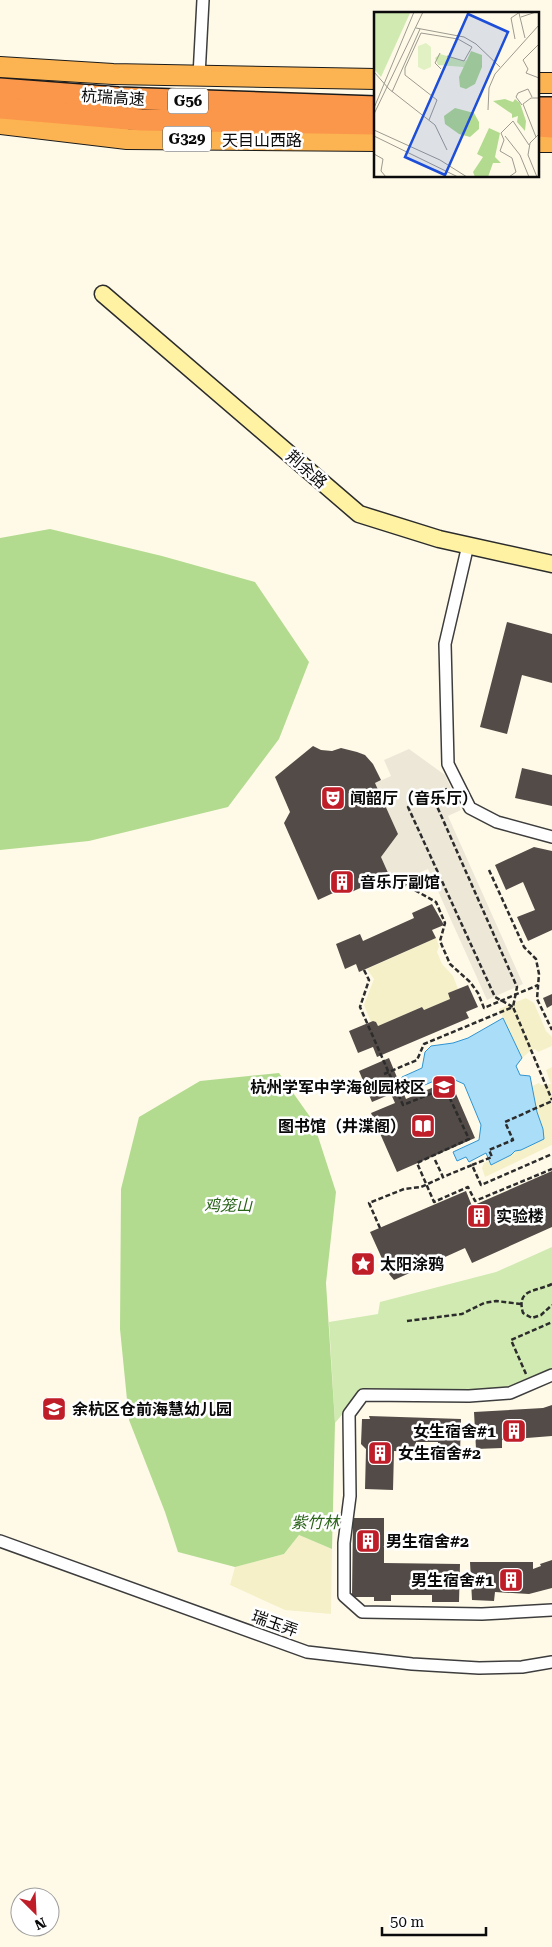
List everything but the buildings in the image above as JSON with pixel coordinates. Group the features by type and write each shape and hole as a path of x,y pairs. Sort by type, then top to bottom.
{"highway":[{"path":"0,67 114,74 374,80"},
{"name":"杭瑞高速","path":"0,89 118,98 374,107"},
{"name":"杭瑞高速","path":"0,108 141,120 374,124"},
{"name":"天目山西路","path":"0,124 127,139 374,141"}],"main road":[{"name":"荆余路","path":"103,294 359,514 439,538 552,564"}],"street":[{"path":"199,76 202,0"},
{"path":"468,545 447,631 445,652 448,764 470,808 497,822 552,837"},
{"path":"552,1375 510,1394 468,1396 363,1395 349,1414 350,1496 344,1543 344,1596 362,1612 482,1614 552,1610"},
{"name":"瑞玉弄","path":"0,1541 307,1652 412,1664 479,1668 522,1667 552,1662"}],"path":[{"path":"458,785 408,807 494,997 513,1006"},
{"path":"380,1228 369,1204 404,1189 421,1187 492,1157 489,1150 513,1140 505,1122 552,1100 513,1006 517,987 432,795"},
{"path":"489,870 524,947 536,959 537,999 552,1030"},
{"path":"402,883 436,902 445,924 440,941 450,964 470,982 478,993 484,1008 538,985"},
{"path":"364,970 369,980 360,1007 404,1105 445,1088 468,1139 417,1162 434,1202 468,1187 475,1201 552,1169"},
{"path":"384,1074 417,1060 424,1044 513,1006"},
{"path":"472,1165 481,1185 552,1154"},
{"path":"435,1160 443,1177"},
{"path":"552,1284 540,1290 529,1292 523,1297 521,1304 524,1313 532,1318 540,1315 552,1305"},
{"path":"407,1321 462,1314 484,1303 496,1301 521,1304"},
{"path":"531,1385 511,1340 552,1322"}],"shaded area":[{"path":"409,749 445,775 461,810 448,816 523,984 487,1000 428,869 393,884 381,857 398,834 375,783 391,776 384,760"},
{"path":"436,938 439,946 437,952 442,964 453,976 458,989 448,993 450,999 424,1010 422,1007 378,1026 376,1022 371,1022 364,1005 374,979 367,969"},
{"path":"526,998 534,1003 546,1031 552,1037 552,1046 538,1052 535,1049 522,1058 499,1009"},
{"path":"552,1067 552,1145 485,1177 482,1168 484,1163 489,1161 491,1165 511,1155 543,1129 537,1112 532,1086 539,1083 541,1085 551,1084 546,1070"},
{"path":"299,1535 332,1549 331,1614 285,1610 230,1585 235,1567 284,1554"}],"green space":[{"path":"50,529 162,556 255,582 309,662 279,739 228,807 89,841 0,850 0,538"},
{"name":"鸡笼山","path":"279,1073 313,1121 336,1192 326,1283 335,1423 332,1549 299,1535 284,1554 235,1567 178,1552 165,1512 129,1420 120,1329 121,1189 139,1117 200,1081"},
{"path":"552,1247 552,1371 509,1389 427,1393 361,1392 335,1423 329,1322 378,1314 380,1302 496,1272"}],"water":[{"path":"503,1018 522,1058 516,1066 520,1075 530,1076 544,1139 515,1151 491,1165 486,1153 469,1162 466,1157 457,1161 453,1152 479,1140 481,1125 464,1084 446,1076 408,1092 403,1085 402,1077 422,1068 425,1052 431,1046 453,1043 468,1038"}],"place":[{"name":"闻韶厅（音乐厅）","path":"333,798"},
{"name":"音乐厅副馆","path":"342,882"},
{"name":"杭州学军中学海创园校区","path":"444,1087"},
{"name":"图书馆（井渫阁）","path":"423,1126"},
{"name":"实验楼","path":"479,1216"},
{"name":"太阳涂鸦","path":"363,1264"},
{"name":"余杭区仓前海慧幼儿园","path":"54,1409"},
{"name":"女生宿舍#1","path":"514,1431"},
{"name":"女生宿舍#2","path":"380,1453"},
{"name":"男生宿舍#2","path":"368,1541"},
{"name":"男生宿舍#1","path":"511,1580"}],"park label":[{"name":"紫竹林","path":"315,1522"}]}
